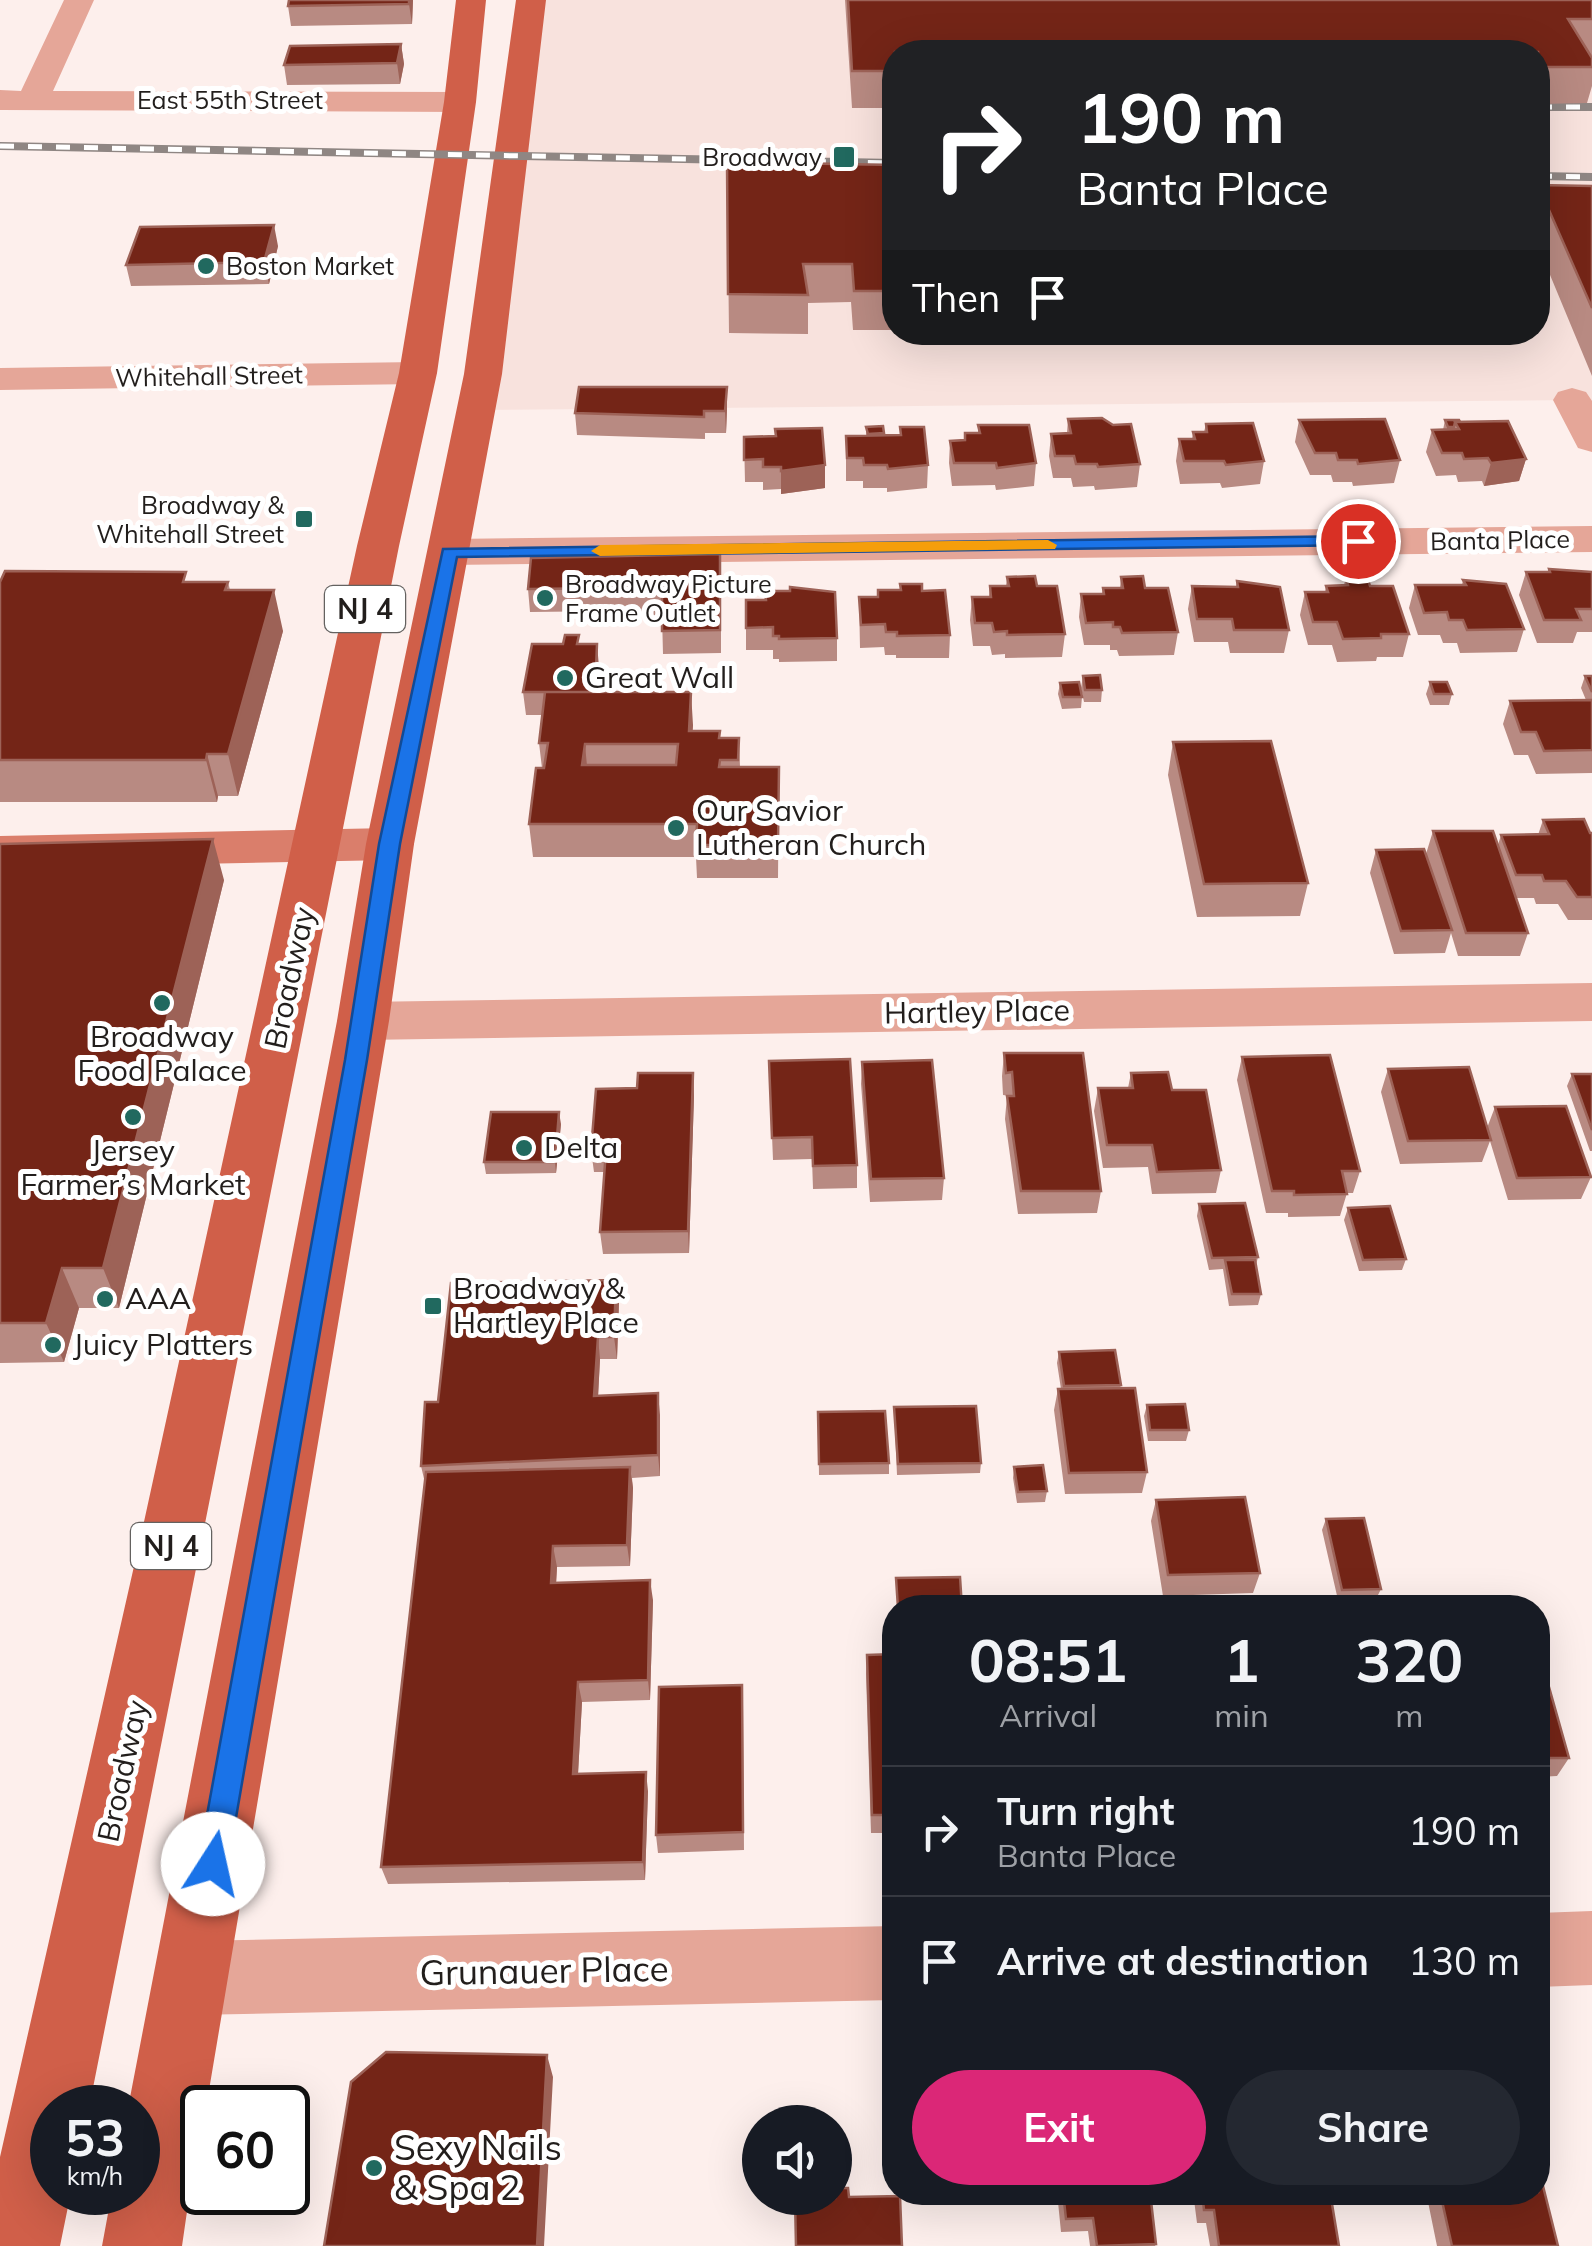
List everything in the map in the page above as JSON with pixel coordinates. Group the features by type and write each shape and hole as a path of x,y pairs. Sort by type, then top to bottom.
{"main road":[{"name":"Broadway","path":"20,2246 378,546 418,373 460,102 470,0"},
{"name":"NJ 4","path":"142,2246 363,1021 390,844 495,300 531,1"}],"street":[{"path":"16,100 79,0"},
{"name":"East 55th Street","path":"16,100 460,102"},
{"name":"Whitehall Street","path":"0,379 418,373"},
{"path":"1572,400 1592,440"},
{"name":"Banta Place","path":"449,552 1592,538"},
{"path":"0,852 390,844"},
{"name":"Hartley Place","path":"363,1021 1592,1002"},
{"path":"1550,1950 1592,1948"},
{"name":"Grunauer Place","path":"193,1978 882,1964"}],"shaded area":[{"path":"532,0 1592,0 1592,440 1571,400 477,410"}],"building":[{"path":"289,0 409,0 409,4 288,6"},
{"path":"848,0 1592,0 1592,19 1568,19 1592,58 1592,67 1550,67 1550,40 882,40 882,71 852,71"},
{"path":"401,44 397,63 284,65 290,46"},
{"path":"727,162 882,165 882,291 854,291 852,264 803,264 808,295 728,294"},
{"path":"1550,185 1592,186 1592,308 1550,212"},
{"path":"274,225 264,262 126,265 140,227"},
{"path":"579,387 727,387 725,411 704,411 704,417 575,413"},
{"path":"1102,418 1113,425 1131,424 1140,464 1098,467 1076,464 1074,456 1055,456 1051,434 1071,433 1068,419"},
{"path":"1385,419 1400,460 1358,464 1357,460 1338,460 1336,453 1315,453 1299,420"},
{"path":"1445,420 1459,420 1460,422 1448,427"},
{"path":"1508,421 1526,459 1491,463 1488,458 1464,459 1462,453 1442,453 1432,430 1459,429 1455,422"},
{"path":"1253,423 1264,461 1226,465 1224,461 1184,461 1179,439 1195,439 1193,432 1207,432 1206,424"},
{"path":"978,425 1029,425 1036,463 997,468 996,463 954,463 950,441 965,440 965,433 980,433"},
{"path":"883,426 884,433 868,434 866,427"},
{"path":"900,427 924,427 928,465 888,469 887,465 864,465 863,458 847,458 846,436 901,435"},
{"path":"822,428 825,465 781,471 781,467 763,467 763,459 744,460 744,437 776,436 775,429"},
{"path":"720,554 720,630 662,631 662,593 614,594 615,588 528,589 531,558"},
{"path":"1549,569 1592,572 1592,609 1576,609 1581,620 1544,620 1526,572 1550,572"},
{"path":"5,571 186,572 183,582 228,582 225,590 274,590 228,754 207,754 206,760 0,760 0,582"},
{"path":"1035,576 1037,586 1057,586 1065,634 1007,635 1007,631 994,632 992,623 975,623 972,597 991,597 990,586 1009,586 1007,577"},
{"path":"1143,576 1145,588 1168,588 1178,632 1122,633 1120,627 1113,627 1113,622 1086,623 1081,594 1104,594 1103,588 1123,588 1121,577"},
{"path":"1346,577 1367,577 1370,586 1393,586 1409,634 1343,639 1337,622 1313,622 1305,592 1328,592 1326,586 1348,585"},
{"path":"1463,580 1506,584 1524,629 1467,630 1463,620 1449,620 1447,612 1424,613 1415,585 1466,585"},
{"path":"1237,581 1280,587 1289,630 1234,630 1232,619 1197,619 1192,586 1238,587"},
{"path":"900,584 922,584 922,591 945,590 950,635 897,636 897,632 886,632 885,624 861,625 859,597 878,597 878,590 901,590"},
{"path":"790,587 835,592 837,638 779,639 773,636 773,627 746,628 746,600 766,600 765,591 790,591"},
{"path":"565,635 579,635 577,644 597,644 595,692 523,692 532,644 563,644"},
{"path":"1100,675 1102,690 1085,690 1083,676"},
{"path":"1079,682 1082,697 1063,697 1060,683"},
{"path":"1430,682 1447,682 1452,694 1434,694"},
{"path":"545,692 691,692 689,731 720,731 719,738 739,738 738,760 720,760 719,767 779,767 778,845 696,845 697,824 529,824 536,768 544,768 548,743 539,743","holes":["585,744 678,744 676,765 582,765"]},
{"path":"1592,700 1592,750 1544,751 1536,732 1521,732 1510,701"},
{"path":"1271,741 1308,883 1204,884 1173,742"},
{"path":"1584,819 1592,833 1592,897 1577,897 1566,881 1544,881 1542,875 1516,875 1501,835 1549,834 1543,820"},
{"path":"1433,831 1493,831 1528,933 1466,933"},
{"path":"213,839 103,1268 62,1268 46,1323 0,1323 0,844"},
{"path":"1424,849 1452,930 1401,931 1376,850"},
{"path":"1004,1053 1083,1053 1101,1191 1021,1191 1007,1096 1014,1096 1012,1072 1006,1073"},
{"path":"1330,1055 1360,1171 1342,1171 1347,1194 1294,1195 1294,1191 1272,1191 1242,1057"},
{"path":"850,1059 857,1165 813,1166 812,1137 772,1138 769,1061"},
{"path":"932,1060 944,1178 871,1179 862,1062"},
{"path":"1469,1067 1491,1140 1408,1141 1388,1069"},
{"path":"1168,1072 1172,1090 1206,1090 1221,1170 1157,1172 1152,1145 1107,1145 1098,1088 1133,1088 1131,1073"},
{"path":"638,1073 693,1073 688,1231 600,1232 606,1150 591,1150 596,1089 637,1088"},
{"path":"1572,1074 1592,1074 1592,1130"},
{"path":"1566,1106 1591,1177 1517,1178 1495,1107"},
{"name":"Delta","path":"491,1112 559,1112 555,1162 484,1162"},
{"path":"1245,1203 1258,1257 1212,1258 1199,1204"},
{"path":"1390,1206 1406,1259 1363,1260 1348,1208"},
{"path":"1225,1260 1255,1260 1261,1294 1232,1294"},
{"path":"616,1280 614,1337 598,1337 594,1396 658,1393 658,1455 421,1466 425,1402 438,1402 451,1283"},
{"path":"1115,1350 1121,1385 1064,1386 1059,1352"},
{"path":"1135,1388 1147,1472 1069,1473 1058,1389"},
{"path":"1185,1404 1189,1430 1150,1430 1147,1405"},
{"path":"976,1406 981,1463 898,1464 894,1407"},
{"path":"885,1411 889,1463 819,1464 818,1412"},
{"path":"1043,1465 1047,1491 1018,1492 1014,1467"},
{"path":"630,1467 627,1545 553,1546 551,1583 650,1580 648,1680 578,1682 573,1774 646,1772 643,1862 381,1867 426,1472"},
{"path":"1245,1497 1260,1573 1168,1575 1156,1500"},
{"path":"1364,1518 1381,1589 1342,1590 1326,1519"},
{"path":"960,1577 961,1595 897,1595 896,1578"},
{"path":"882,1654 882,1815 872,1815 867,1655"},
{"path":"742,1685 743,1832 656,1835 659,1687"},
{"path":"1550,1691 1569,1758 1550,1758"},
{"path":"386,2052 547,2055 537,2246 324,2246 351,2082"},
{"path":"882,2196 882,2205 900,2205 902,2246 796,2246 795,2215 852,2215 852,2197"},
{"path":"1064,2205 1152,2205 1156,2244 1097,2246 1093,2218 1066,2219"},
{"path":"1203,2205 1332,2205 1339,2246 1219,2246 1214,2210 1204,2210"},
{"path":"1443,2205 1548,2205 1558,2246 1452,2246"}],"railway":[{"path":"1550,107 1592,107"},
{"path":"0,146 882,163"},
{"path":"1550,176 1592,177"}],"slow traffic":[{"path":"600,551 1048,545"}],"place":[{"name":"Broadway","path":"844,157"},
{"name":"Boston Market","path":"206,266"},
{"name":"Broadway & Whitehall Street","path":"304,519"},
{"name":"Broadway Picture Frame Outlet","path":"545,598"},
{"name":"Great Wall","path":"565,678"},
{"name":"Our Savior Lutheran Church","path":"676,828"},
{"name":"Broadway Food Palace","path":"162,1003"},
{"name":"Jersey Farmer’s Market","path":"133,1117"},
{"name":"Delta","path":"524,1148"},
{"name":"AAA","path":"105,1299"},
{"name":"Broadway & Hartley Place","path":"433,1306"},
{"name":"Juicy Platters","path":"53,1345"},
{"name":"Sexy Nails & Spa 2","path":"374,2168"}],"route":[{"path":"213,1864 356,1060 390,844 449,552 1358,541"}]}
